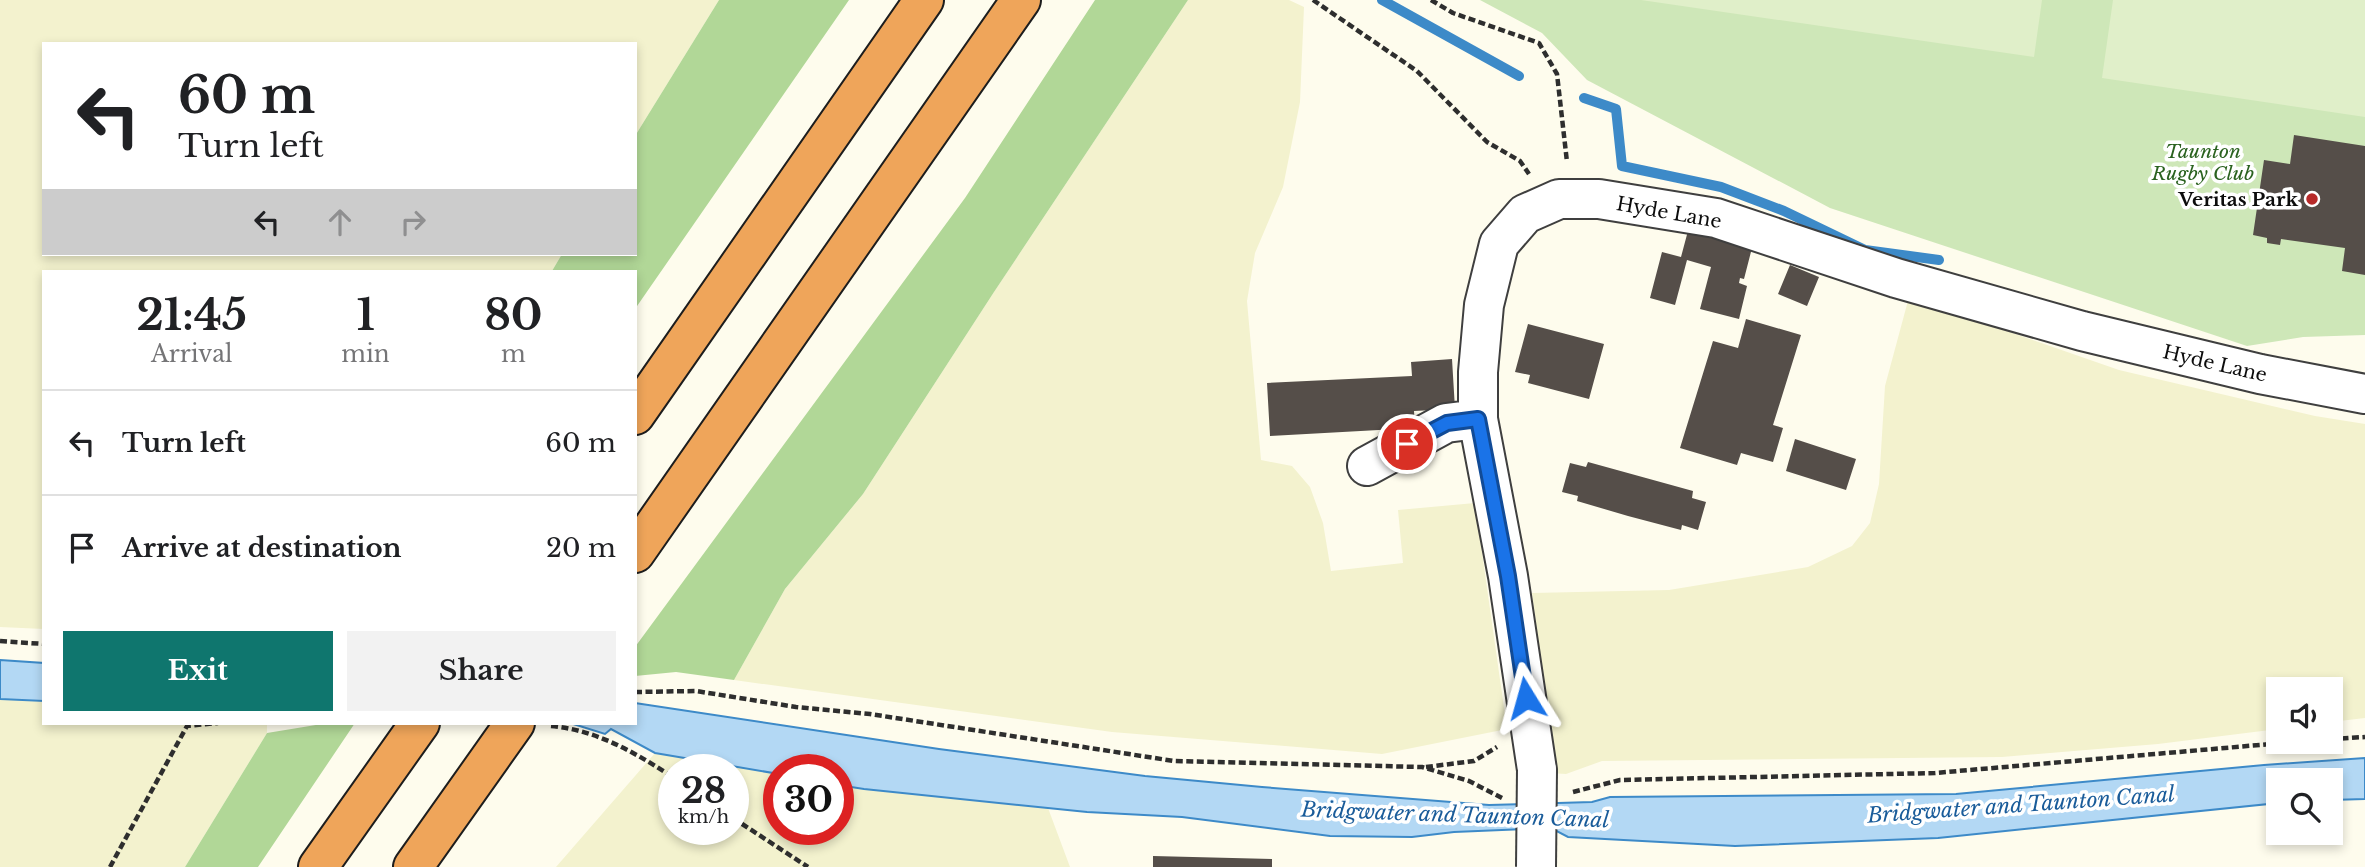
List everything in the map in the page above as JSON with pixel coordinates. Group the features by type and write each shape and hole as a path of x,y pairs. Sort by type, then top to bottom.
{"highway":[{"path":"637,412 924,0"},
{"path":"637,550 1021,0"},
{"path":"318,867 418,725"},
{"path":"413,867 439,829 527,725"}],"street":[{"name":"Hyde Lane","path":"1563,201 1599,200 1716,218 1896,278 2082,331 2260,374 2365,394"},
{"path":"1536,867 1537,777 1508,576 1478,419 1478,372 1484,305 1499,244 1525,214 1563,201"},
{"path":"1367,466 1447,423 1478,419"}],"path":[{"path":"1313,0 1417,71 1487,142 1520,161 1563,201"},
{"path":"1431,0 1453,13 1539,43 1557,74 1568,167 1563,201"},
{"path":"0,641 42,644"},
{"path":"637,692 696,691 796,707 870,714 1174,761 1422,767 1474,761 1498,747 1537,777"},
{"path":"110,867 187,726 197,725"},
{"path":"540,725 575,728 611,741 658,769"},
{"path":"2343,738 2365,737"},
{"path":"1422,767 1469,781 1500,798 1537,777 1620,780 1935,773 2266,744"},
{"path":"749,828 808,867"}],"green space":[{"path":"0,0 719,0 637,133 637,42 42,42 42,256 561,256 553,270 42,270 42,629 0,627"},
{"path":"719,0 849,0 637,306 637,270 553,270 561,256 637,256 637,133"},
{"path":"1095,0 1188,0 863,494 785,589 734,680 676,672 637,676 637,644 965,198"},
{"path":"1188,0 1289,0 1304,7 1300,102 1283,187 1255,253 1247,301 1261,460 1292,466 1310,487 1323,523 1331,571 1403,563 1398,510 1475,503 1507,729 1382,754 1112,732 734,680 785,589 863,494"},
{"name":"Taunton Rugby Club","path":"1480,0 2365,0 2365,335 2303,337 2247,346 1830,208 1587,80 1542,33"},
{"path":"1641,0 2042,0 2034,57"},
{"path":"2113,0 2365,0 2365,117 2102,78"},
{"path":"1909,297 2119,370 2315,416 2365,424 2365,718 2343,721 2343,677 2266,677 2266,730 2158,744 2002,757 1602,761 1566,774 1550,773 1552,745 1532,593 1669,590 1808,567 1852,546 1870,523 1879,484 1885,386"},
{"path":"0,699 42,701 42,725 267,725 267,733 185,867 0,867"},
{"path":"316,725 354,725 258,867 185,867 267,733"},
{"path":"655,753 661,754 658,754 658,845 749,845 749,769 763,771 763,845 854,845 854,787 1048,808 1070,867 556,867"}],"water":[{"path":"0,660 42,663 42,701 0,699"},
{"name":"Bridgwater and Taunton Canal","path":"637,703 939,749 1145,776 1489,805 1592,802 1610,797 1956,794 2365,758 2365,799 2343,800 2343,768 2266,768 2266,804 1938,838 1735,846 1568,837 1551,828 1454,832 1412,837 1330,836 1182,817 1087,812 864,789 854,787 854,754 763,754 763,771 749,769 749,754 655,753 611,729 605,734 576,725 637,725"}],"building":[{"name":"Veritas Park","path":"2294,135 2365,146 2365,275 2342,271 2345,248 2281,239 2280,245 2267,243 2267,238 2253,235 2264,160 2290,164"},
{"path":"1689,227 1753,244 1744,279 1740,278 1739,283 1747,286 1739,319 1700,309 1711,267 1687,260 1675,305 1650,298 1662,252 1681,257"},
{"path":"1790,265 1819,277 1807,306 1778,294"},
{"path":"1746,319 1801,335 1773,425 1783,428 1773,462 1741,453 1737,465 1680,448 1713,341 1738,348"},
{"path":"1528,324 1604,344 1589,399 1528,383 1530,375 1515,372"},
{"path":"1452,359 1455,409 1414,411 1415,428 1270,436 1267,383 1412,376 1411,362"},
{"path":"1795,439 1856,459 1846,490 1786,471"},
{"path":"1588,462 1693,491 1692,498 1706,502 1698,530 1682,525 1681,530 1628,516 1577,501 1578,496 1562,492 1570,463 1586,467"},
{"path":"1153,856 1272,859 1272,867 1153,867"}],"waterway":[{"path":"1382,0 1519,76"},
{"path":"1584,98 1616,109 1622,166 1721,187 1784,211 1865,250 1939,260"}],"place":[{"name":"Veritas Park","path":"2312,199"}],"route":[{"path":"1407,444 1447,423 1478,419 1508,576 1526,698"}]}
